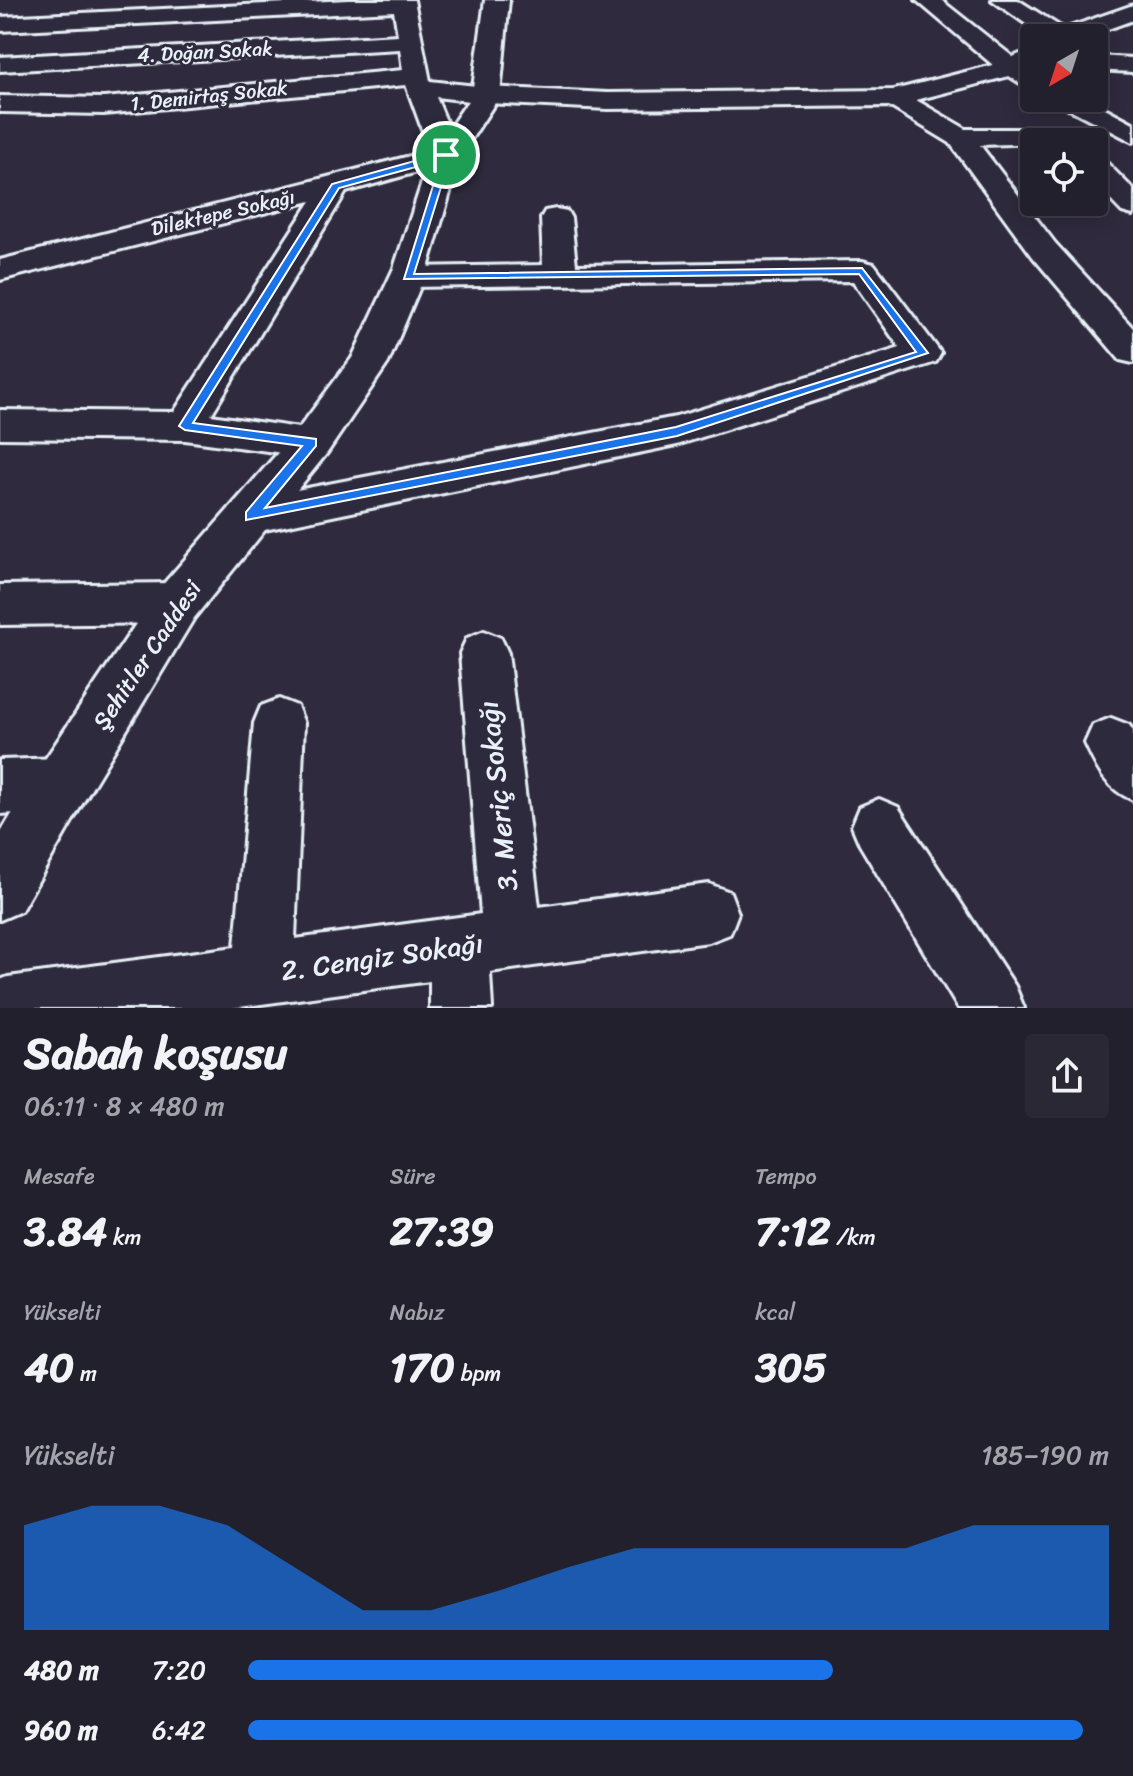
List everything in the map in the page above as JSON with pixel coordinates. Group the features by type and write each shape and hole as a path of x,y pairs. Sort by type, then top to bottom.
{"street":[{"name":"Şehitler Caddesi","path":"0,890 62,784 177,603 312,442 369,363 408,277 446,155 486,95 497,0"},
{"path":"927,0 1020,61"},
{"path":"1003,0 1040,24"},
{"path":"0,24 403,2 419,81 446,155"},
{"path":"1100,24 1133,12"},
{"name":"4. Doğan Sokak","path":"0,64 411,41"},
{"path":"1108,64 1133,65"},
{"name":"1. Demirtaş Sokak","path":"0,104 104,106 419,81 486,95 608,101 894,98 1020,69"},
{"path":"894,98 960,137 1044,250 1133,351"},
{"path":"1093,112 1133,134"},
{"path":"960,137 1020,137"},
{"name":"Dilektepe Sokağı","path":"0,270 446,155"},
{"path":"1108,180 1133,206"},
{"path":"185,426 335,186"},
{"path":"556,218 560,275"},
{"path":"250,516 677,431 923,353 862,271 408,277"},
{"path":"0,424 185,426 312,442"},
{"path":"0,605 177,603"},
{"name":"3. Meriç Sokağı","path":"461,1008 486,943 484,653"},
{"path":"263,973 279,723"},
{"path":"0,787 62,784"},
{"path":"879,826 993,1008"},
{"name":"2. Cengiz Sokağı","path":"8,1008 709,913"}],"route":[{"path":"446,155 408,277 862,271 923,353 677,431 250,516 312,442 185,426 335,186 446,155"}]}
